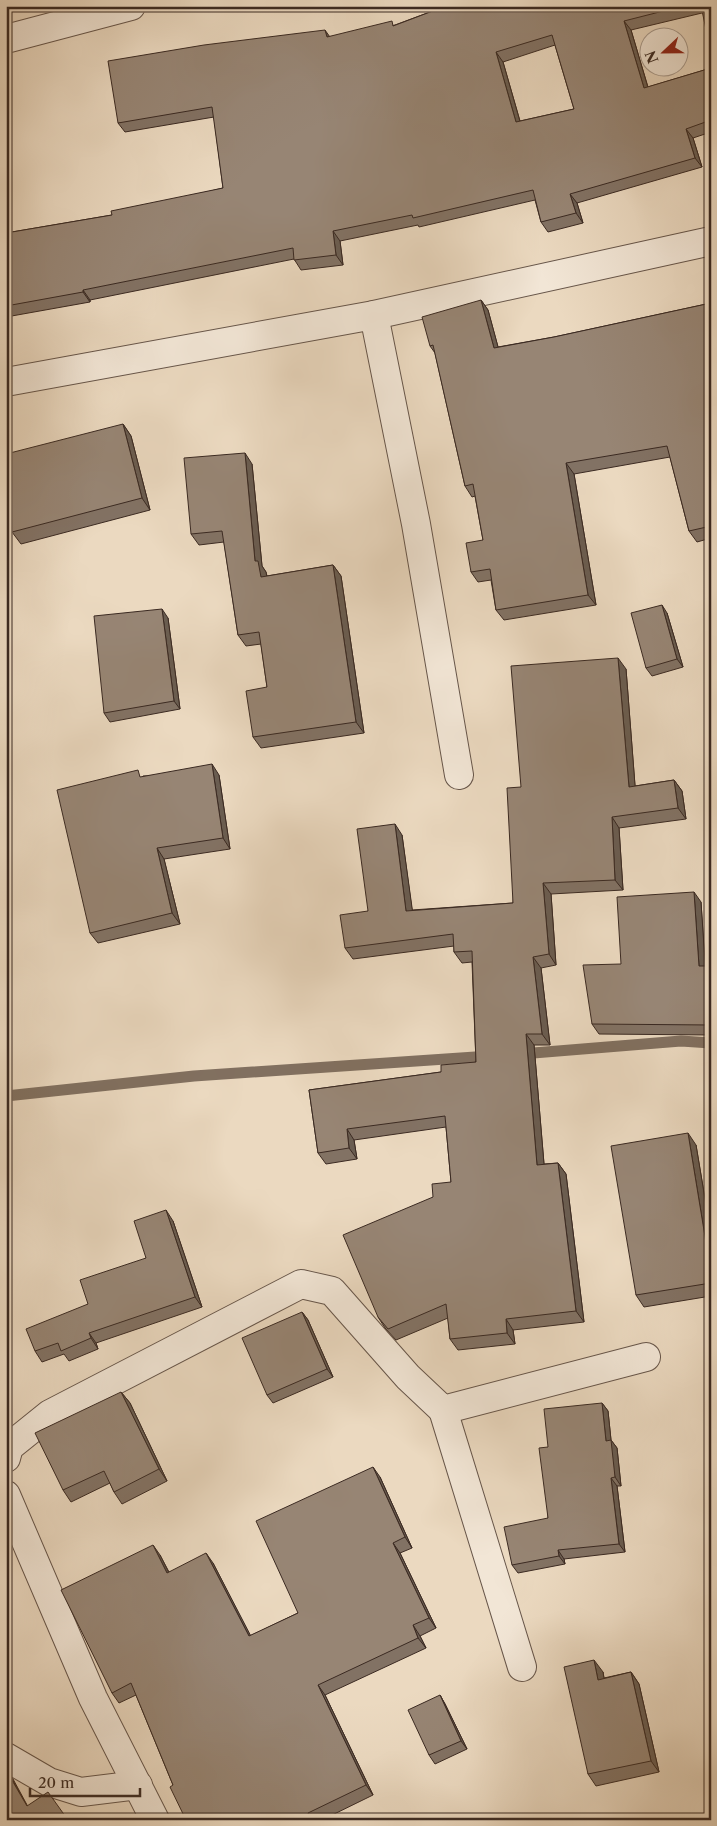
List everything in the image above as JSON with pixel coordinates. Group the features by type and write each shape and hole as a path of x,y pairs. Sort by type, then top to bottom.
{"street":[{"path":"6,39 132,6"},
{"path":"6,382 374,315 711,241"},
{"path":"374,315 416,524 459,775"},
{"path":"7,1450 50,1414 301,1284 332,1291 408,1377 442,1410 522,1667"},
{"path":"442,1410 646,1357"},
{"path":"6,1495 93,1698 155,1820"},
{"path":"6,1757 49,1782 81,1792 138,1785"}],"building":[{"path":"446,6 683,6 624,21 644,88 678,78 690,78 690,74 711,68 711,120 686,129 695,158 570,194 576,213 541,222 533,190 413,218 412,215 333,231 336,255 294,260 293,248 83,290 83,292 6,306 6,233 112,215 111,211 223,188 212,107 118,123 108,61 204,45 325,30 327,37 392,21 393,26","holes":["552,35 574,109 516,122 496,52"]},
{"path":"701,6 711,6 711,53"},
{"path":"481,300 494,348 711,303 711,526 689,531 667,446 566,463 588,595 496,610 490,569 471,572 466,543 483,540 473,484 465,486 433,345 430,346 422,317"},
{"path":"123,424 142,498 12,532 6,509 6,454"},
{"path":"245,453 255,561 258,561 261,577 333,565 356,722 253,737 246,691 267,687 259,632 238,635 222,531 191,534 184,458"},
{"path":"662,605 677,659 646,668 631,613"},
{"path":"162,609 174,701 104,713 94,616"},
{"path":"618,658 629,787 674,780 678,808 612,817 615,880 543,883 549,954 533,957 542,1034 526,1034 537,1165 558,1163 576,1311 506,1319 507,1333 450,1339 446,1304 388,1329 378,1317 343,1235 433,1197 432,1184 451,1182 445,1116 347,1129 349,1148 318,1153 309,1090 441,1072 441,1065 476,1062 472,951 454,952 453,934 345,948 340,915 368,911 357,829 395,824 406,911 513,903 507,788 521,787 511,666"},
{"path":"212,764 223,838 157,848 172,913 90,933 57,790 138,770 140,777"},
{"path":"694,892 699,966 711,966 711,1025 592,1024 583,965 621,964 617,897"},
{"path":"688,1133 711,1273 711,1283 636,1295 611,1146"},
{"path":"166,1210 195,1297 89,1333 91,1338 61,1351 58,1343 35,1351 26,1329 88,1304 80,1280 146,1258 134,1221"},
{"path":"302,1312 327,1369 267,1395 242,1338"},
{"path":"121,1392 159,1469 114,1492 104,1471 63,1490 35,1433"},
{"path":"602,1403 606,1441 611,1440 615,1477 611,1478 619,1544 558,1550 559,1556 512,1565 504,1527 548,1518 539,1448 548,1447 544,1409"},
{"path":"373,1467 405,1537 393,1543 429,1618 413,1625 418,1638 318,1685 366,1785 308,1813 311,1820 186,1820 170,1787 173,1785 131,1683 112,1693 61,1590 153,1545 167,1573 206,1553 249,1636 298,1613 256,1521"},
{"path":"594,1660 598,1680 631,1672 651,1761 588,1774 564,1667"},
{"path":"440,1695 461,1741 429,1755 408,1710"},
{"path":"6,1770 27,1806 48,1792 68,1820 6,1820"}],"waterway":[{"path":"521,1054 681,1041 711,1043"},
{"path":"6,1096 194,1076 490,1056"}]}
